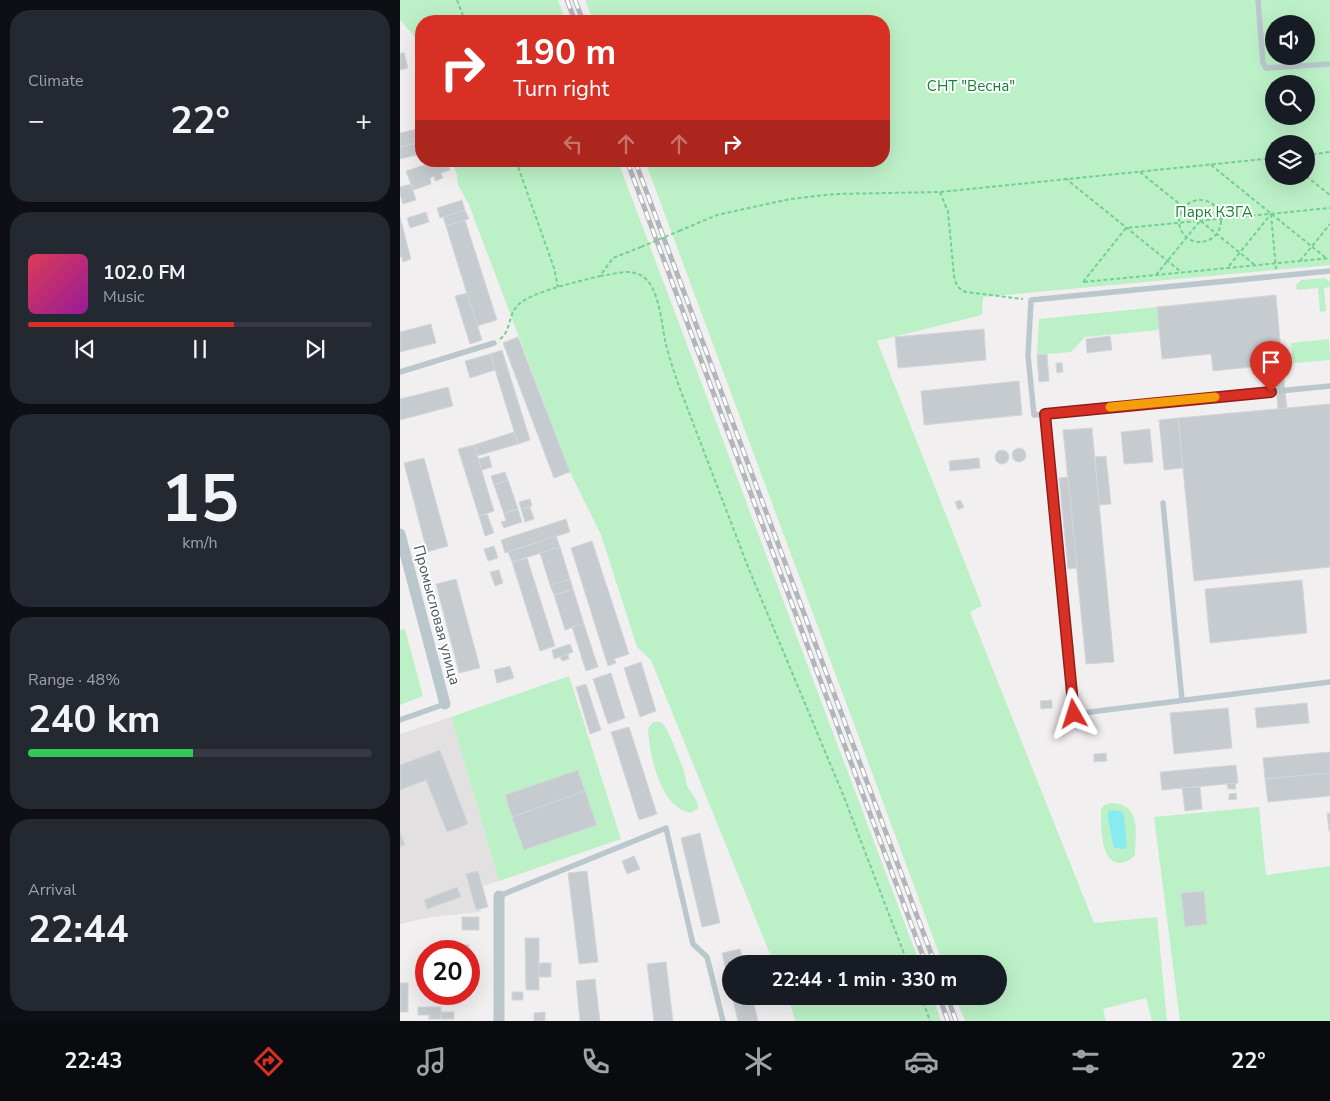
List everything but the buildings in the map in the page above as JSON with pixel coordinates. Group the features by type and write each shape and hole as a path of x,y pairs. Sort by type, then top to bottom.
{"street":[{"name":"Промысловая улица","path":"400,534 445,704"},
{"path":"499,896 500,1021"}],"lane":[{"path":"1258,0 1263,63 1266,68 1330,64"},
{"path":"1330,271 1031,300 1028,356 1034,415 1330,386"},
{"path":"400,372 494,343"},
{"path":"1045,414 1074,714 1330,682"},
{"path":"1162,503 1182,700"},
{"path":"400,720 445,704"},
{"path":"499,896 666,828 693,944 707,957 723,1021"}],"path":[{"path":"457,0 462,15"},
{"path":"1315,154 1330,152"},
{"path":"600,276 613,258 717,215 790,199 835,194 940,192 1265,159"},
{"path":"1210,164 1326,258"},
{"path":"518,167 554,268 558,287"},
{"path":"1139,171 1255,265"},
{"path":"1065,178 1181,272"},
{"path":"1315,183 1330,195"},
{"path":"940,192 948,212 954,276 959,289 966,292 1031,300"},
{"path":"1194,201 1206,201 1216,207 1221,219 1219,230 1216,234 1211,238 1200,241 1187,236 1181,229 1180,218 1184,208 1194,201"},
{"path":"1330,208 1126,228 1083,282 1330,258"},
{"path":"1228,268 1271,214"},
{"path":"1271,214 1277,276"},
{"path":"1156,275 1200,221"},
{"path":"1300,261 1330,224"},
{"path":"494,343 504,336 517,306 524,300 558,287 618,273 635,273 647,280 653,289 657,301 670,360 677,381 748,567 844,797 905,955"},
{"path":"924,1005 930,1021"}],"shaded area":[{"path":"451,717 499,881 483,886 488,907 481,909 481,912 431,917 400,924 400,734"}],"green space":[{"path":"400,0 558,0 564,15 415,15 415,37 400,20"},
{"path":"585,0 1330,0 1330,265 983,297 982,315 877,341 982,606 970,612 1094,923 1157,917 1167,1021 1152,1021 1146,998 1103,1009 1106,1021 965,1021 959,1005 1007,1005 1007,955 940,955 647,167 890,167 890,15 591,15"},
{"path":"454,167 620,167 917,955 770,955 651,660 637,647 601,535 570,472 469,205 458,185"},
{"path":"1325,278 1330,282 1330,287 1324,288 1326,311 1320,312 1318,288 1297,290 1296,285 1301,280"},
{"path":"1157,307 1159,330 1085,337 1071,352 1037,355 1039,319"},
{"path":"1329,339 1330,360 1293,363 1291,343"},
{"path":"405,629 423,696 400,705 400,630"},
{"path":"569,676 621,839 499,881 451,717"},
{"path":"653,722 661,722 673,743 684,771 687,786 697,801 698,808 691,813 680,809 671,801 658,778 651,752 648,728"},
{"path":"1111,803 1128,808 1135,820 1135,855 1121,863 1114,862 1109,858 1103,842 1101,809 1104,805"},
{"path":"1259,807 1266,875 1330,866 1330,1021 1180,1021 1154,817"},
{"path":"791,1005 935,1005 941,1021 795,1021"}],"water":[{"path":"1113,810 1123,812 1127,847 1124,849 1115,848 1113,845 1108,812"}],"railway":[{"path":"567,0 573,15"},
{"path":"575,0 581,15"},
{"path":"629,167 923,955"},
{"path":"637,167 932,955"},
{"path":"942,1005 948,1021"},
{"path":"950,1005 956,1021"}],"slow traffic":[{"path":"1110,407 1215,397"}],"route":[{"path":"1074,714 1045,414 1271,392"}],"park label":[{"name":"СНТ \"Весна\"","path":"971,86"},
{"name":"Парк КЗГА","path":"1214,212"}]}
